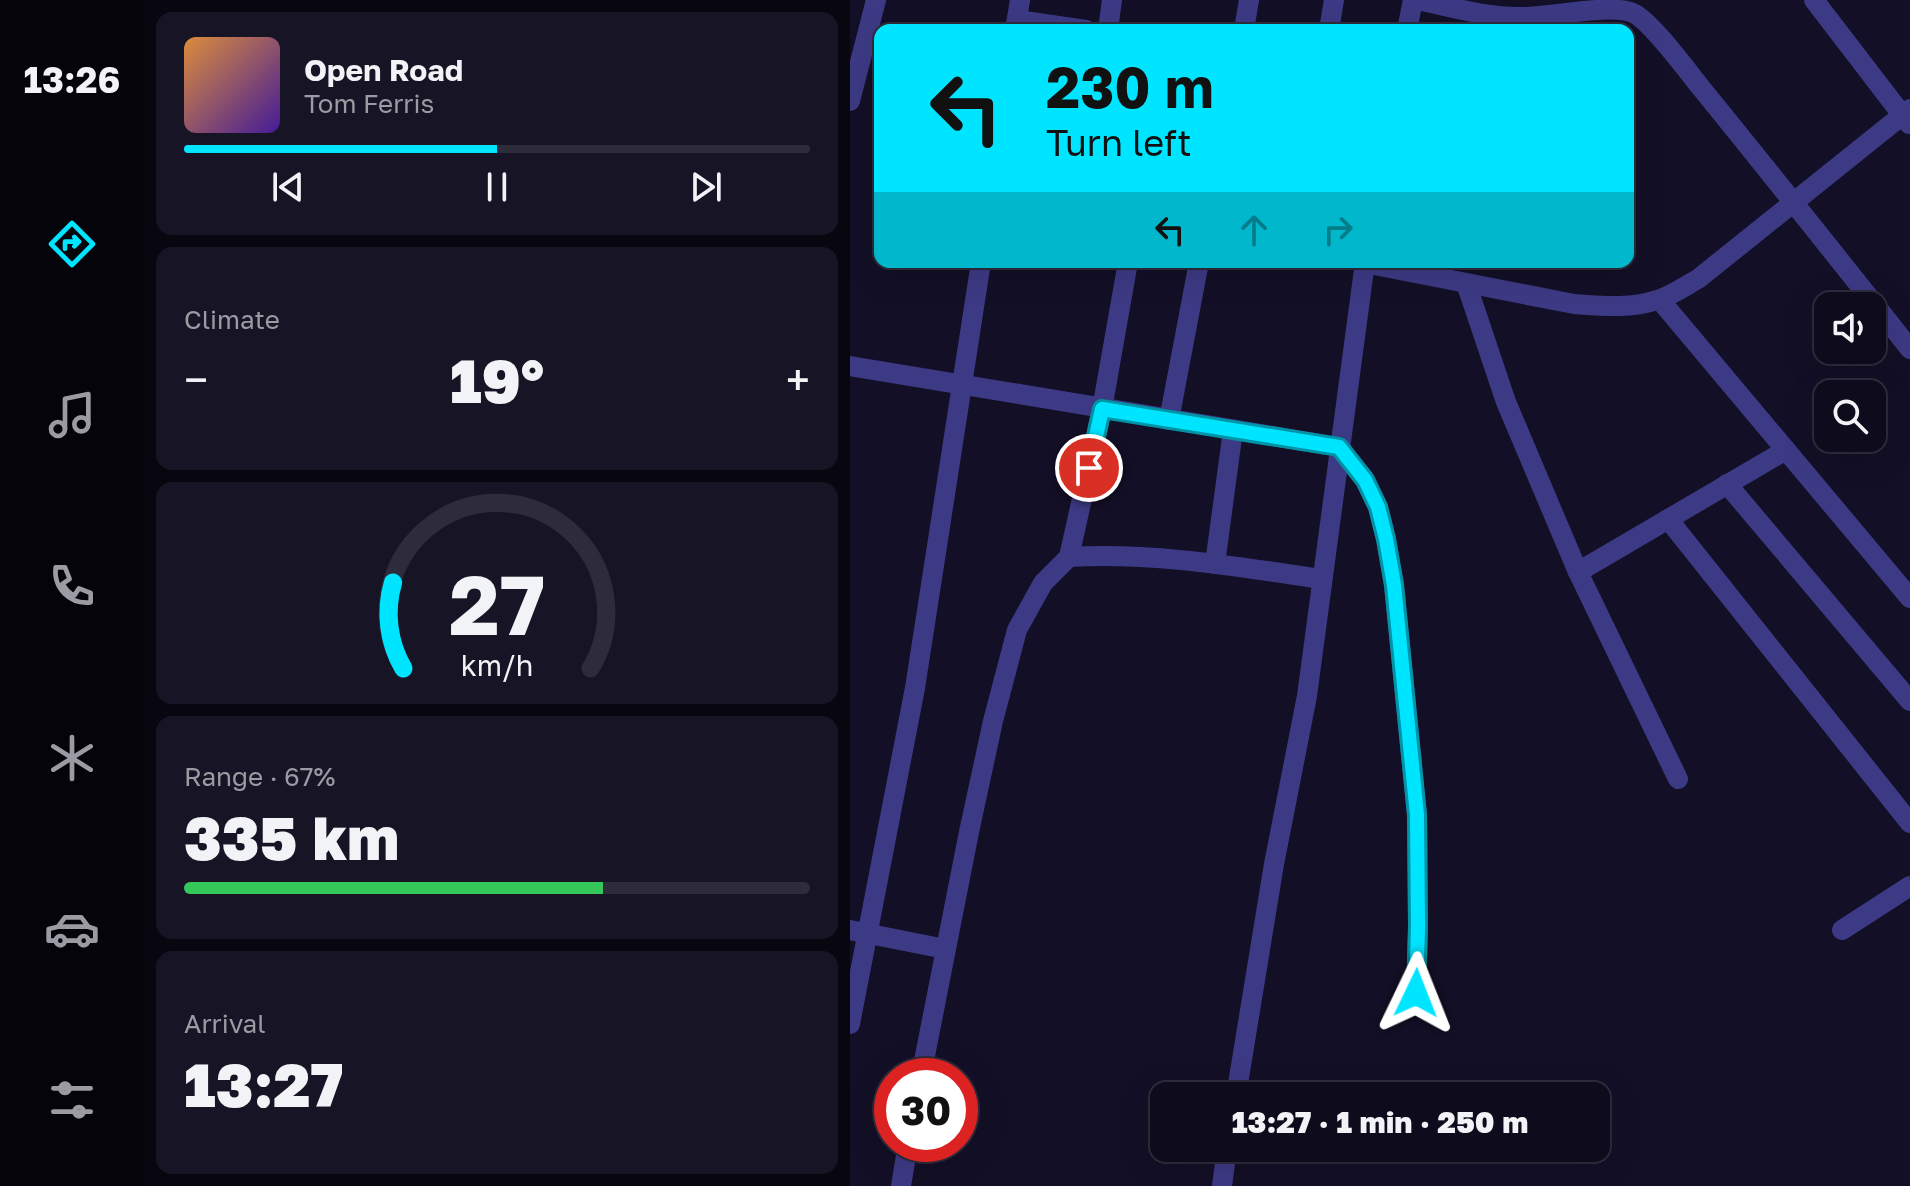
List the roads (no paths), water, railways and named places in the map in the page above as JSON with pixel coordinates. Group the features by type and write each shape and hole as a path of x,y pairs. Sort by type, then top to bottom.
{"street":[{"path":"850,101 876,0"},
{"path":"1109,24 1112,0"},
{"path":"1245,24 1249,0"},
{"path":"1330,24 1334,0"},
{"path":"1409,24 1415,0 1495,16 1540,17 1611,9 1633,13 1673,54 1910,349"},
{"path":"1390,268 1574,304 1605,307 1660,300 1698,279 1908,116 1814,0"},
{"path":"1017,17 1054,24"},
{"path":"850,1024 859,932 915,688 980,268"},
{"path":"924,1058 993,721 1017,630 1043,583 1069,557 1102,409 1127,268"},
{"path":"1169,420 1198,268"},
{"path":"1238,1082 1274,864 1307,696 1363,268"},
{"path":"1466,283 1506,402 1578,572 1678,779"},
{"path":"1660,300 1910,598"},
{"path":"850,366 1339,447 1365,480 1378,507 1394,585 1417,815 1416,993"},
{"path":"1215,564 1233,430"},
{"path":"1578,572 1786,450"},
{"path":"1727,484 1910,701"},
{"path":"1668,519 1910,823"},
{"path":"1069,557 1108,555 1215,564 1322,579"},
{"path":"1842,930 1910,886"},
{"path":"859,932 945,949"},
{"path":"901,1186 905,1162"},
{"path":"1222,1186 1225,1162"}]}
